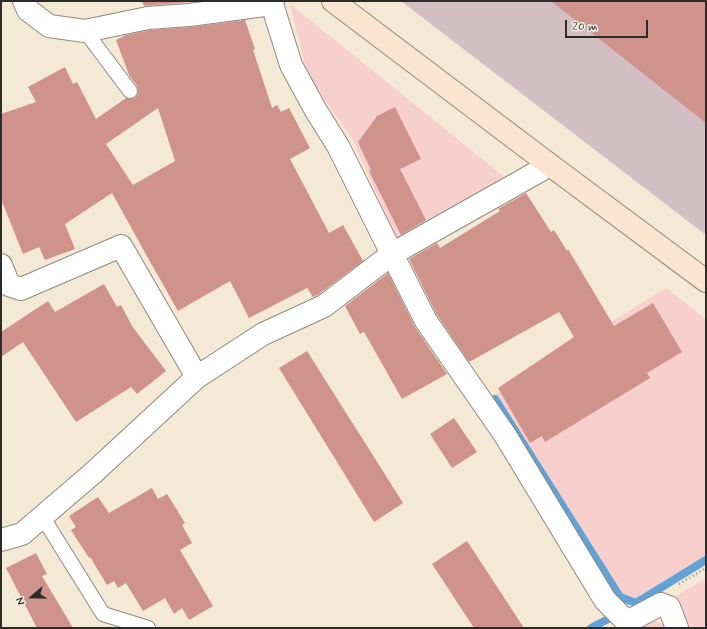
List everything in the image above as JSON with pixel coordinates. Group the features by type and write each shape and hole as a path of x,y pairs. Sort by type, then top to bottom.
{"street":[{"path":"24,1 28,10 49,26 85,31 148,18 190,15 272,2 291,65 315,109 338,146 426,321 505,436 605,600 626,622 661,604 669,607 677,628"},
{"path":"333,1 706,281"},
{"path":"1,540 22,534 92,474 196,377 263,334 324,306 392,254 550,165"},
{"path":"1,265 9,285 21,288 121,246 196,377"}],"lane":[{"path":"85,31 130,91"},
{"path":"42,516 103,614 148,628"}],"shaded area":[{"path":"157,1 218,1 161,10"},
{"path":"401,1 706,1 706,235"},
{"path":"290,4 507,179 397,241 353,140 308,76"},
{"path":"666,288 706,319 706,557 636,598 623,595 496,394"},
{"path":"706,578 706,628 688,628 676,596"},
{"path":"653,619 667,628 635,628"}],"building":[{"path":"142,1 199,1 144,6"},
{"path":"551,1 706,1 706,123"},
{"path":"245,20 272,108 277,105 281,112 289,108 310,148 290,159 329,233 343,225 363,261 313,297 307,288 249,318 230,281 178,311 112,193 65,224 75,249 45,260 39,247 23,254 1,199 1,114 36,102 28,87 65,67 73,84 77,82 96,119 126,98 135,98 138,94 137,86 129,75 116,40 126,35 150,30 191,27","holes":["158,108 175,161 133,185 106,144"]},
{"path":"395,107 421,159 400,169 426,220 401,235 369,171 371,170 358,142 377,116"},
{"path":"526,193 551,232 554,230 567,251 568,249 614,326 653,303 682,352 647,373 650,378 545,442 542,436 530,443 498,388 574,337 559,312 469,362 437,315 409,259 437,243 440,248 500,211 498,209"},
{"path":"388,273 415,327 447,374 402,399 364,332 360,334 345,306"},
{"path":"104,284 117,307 121,305 132,326 166,371 137,394 131,387 76,422 23,342 1,357 1,332 48,301 55,312"},
{"path":"307,351 403,503 374,522 279,368"},
{"path":"454,418 477,452 452,468 430,434"},
{"path":"152,488 158,499 167,494 185,523 182,525 192,543 180,550 213,606 189,620 182,608 174,614 165,598 143,611 126,583 118,588 114,581 107,585 71,530 76,527 69,516 98,497 109,513"},
{"path":"467,541 524,628 474,628 432,564"},
{"path":"36,553 47,574 42,576 73,628 37,628 6,568"}],"waterway":[{"path":"495,399 620,597 636,603 706,560"},
{"path":"591,628 608,619"}]}
